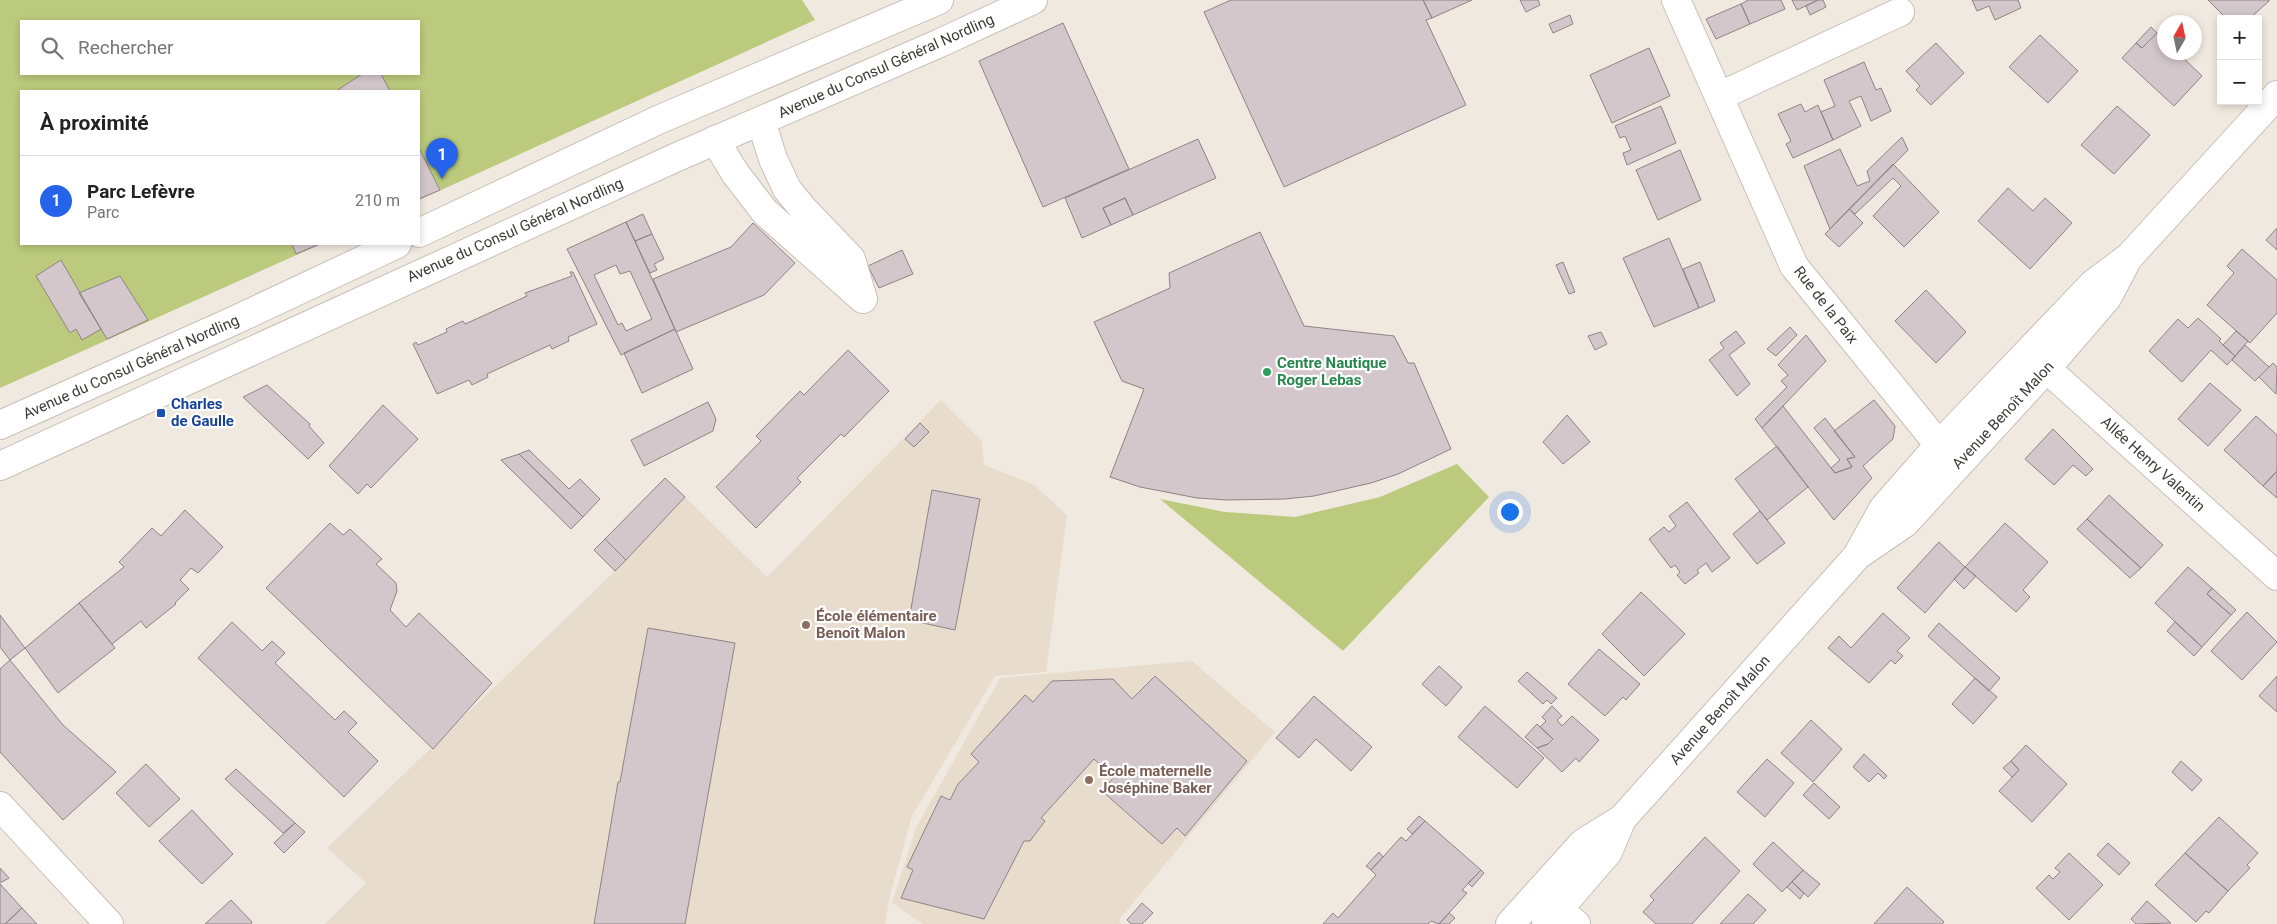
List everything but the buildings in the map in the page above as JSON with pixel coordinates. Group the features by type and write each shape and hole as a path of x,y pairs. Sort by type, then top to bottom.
{"main road":[{"path":"420,233 658,120 939,0"},
{"name":"Avenue du Consul Général Nordling","path":"0,466 715,140 1034,0"},
{"name":"Rue de la Paix","path":"1676,0 1794,266 1939,445 1958,464"},
{"path":"1720,96 1900,12"},
{"name":"Avenue Benoît Malon","path":"1858,556 1883,509 1939,445 2108,298 2129,257 2277,95"},
{"path":"715,140 735,173 765,212 863,299 850,259 787,189 773,158 761,121"},
{"name":"Avenue du Consul Général Nordling","path":"0,425 231,322 394,245"},
{"name":"Avenue Benoît Malon","path":"1510,924 1583,843 1622,820 1858,556 1905,523 1958,464 2037,361"},
{"name":"Allée Henry Valentin","path":"2037,361 2277,576"},
{"path":"0,806 102,922"},
{"name":"Avenue Benoît Malon","path":"1560,920 1608,852 1622,820"},
{"path":"1538,893 1560,920"}],"shaded area":[{"name":"École élémentaire Benoît Malon","path":"941,400 982,441 984,465 1033,484 1067,515 1046,672 995,676 912,816 889,899 885,924 325,924 366,883 327,848 615,571 685,497 767,577"},
{"name":"École maternelle Joséphine Baker","path":"1192,661 1275,732 1119,920 1121,924 923,924 892,903 916,828 1000,678"}],"green space":[{"path":"0,0 802,0 815,20 420,200 420,90 20,90 20,245 319,245 0,388"},
{"path":"1457,464 1489,497 1343,651 1160,499 1225,512 1295,517 1380,497"}],"place":[{"name":"Parc Lefèvre","path":"442,179"},
{"name":"Centre Nautique Roger Lebas","path":"1267,372"},
{"name":"Charles de Gaulle","path":"161,413"},
{"name":"École élémentaire Benoît Malon","path":"806,625"},
{"name":"École maternelle Joséphine Baker","path":"1089,780"}]}
